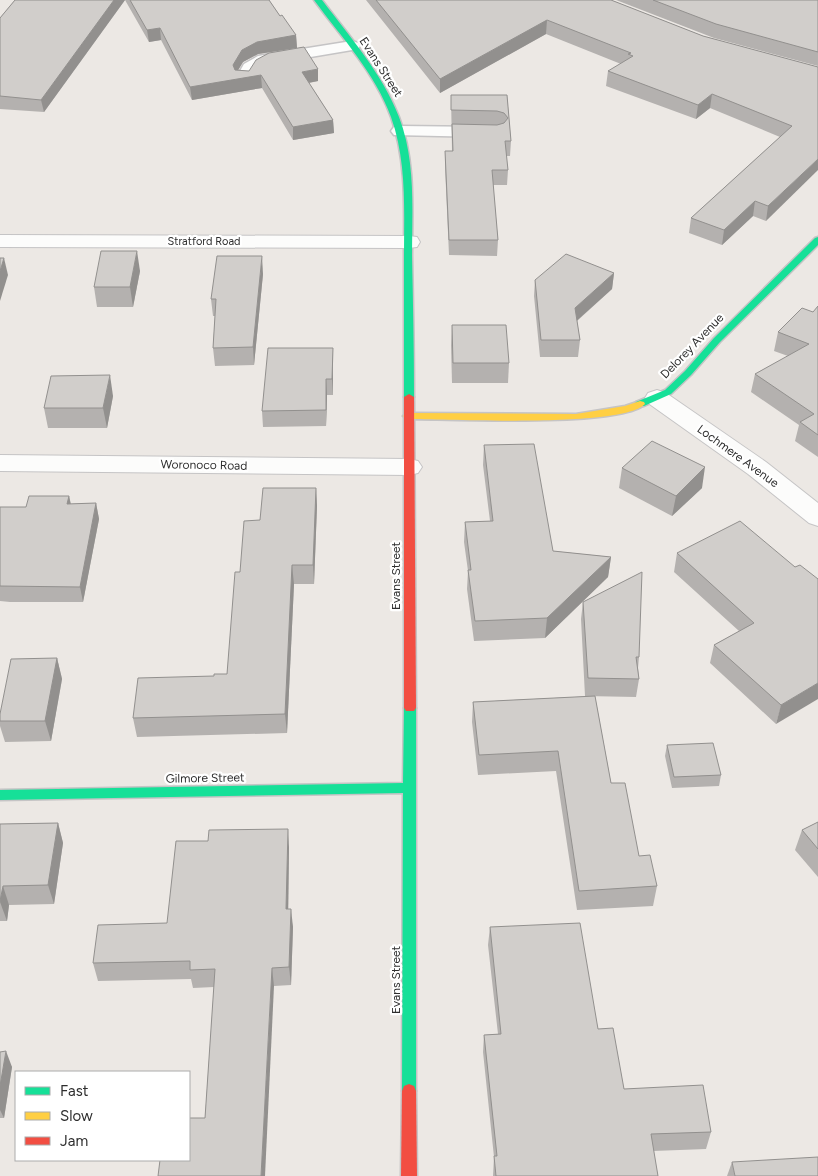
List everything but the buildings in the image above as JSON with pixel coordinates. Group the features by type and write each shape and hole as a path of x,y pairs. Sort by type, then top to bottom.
{"street":[{"name":"Evans Street","path":"318,0 371,72 386,98 400,131 408,182 409,1176"},
{"name":"Delorey Avenue","path":"408,416 576,417 627,410 657,398 668,392 717,340 818,240"},
{"name":"Stratford Road","path":"0,241 409,242"},
{"name":"Lochmere Avenue","path":"657,398 757,468 818,517"},
{"name":"Woronoco Road","path":"0,463 409,467"},
{"name":"Gilmore Street","path":"0,795 410,788"}],"lane":[{"path":"244,78 250,68 264,60 352,46"},
{"path":"400,131 496,133"}],"traffic: fast":[{"path":"318,0 371,70 380,85 395,117 404,150 408,184 409,397"},
{"path":"640,404 668,392 688,373 717,340 818,240"},
{"path":"409,1091 410,708"},
{"path":"0,795 410,788"}],"traffic: slow":[{"path":"408,416 576,417 627,409 640,404"}],"traffic: jam":[{"path":"409,397 410,708"},
{"path":"409,1091 409,1176"}]}
